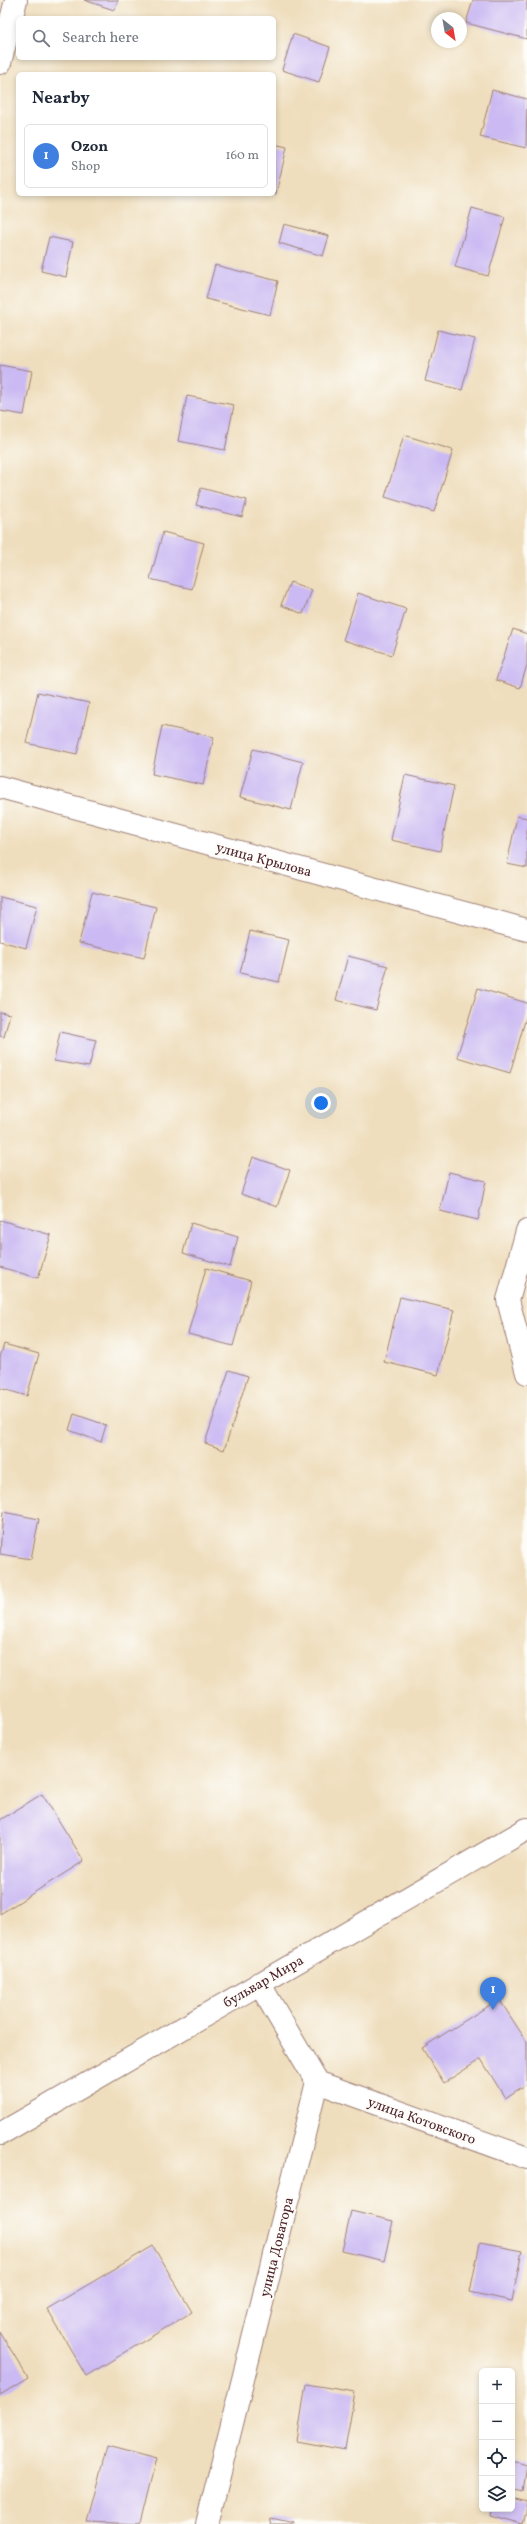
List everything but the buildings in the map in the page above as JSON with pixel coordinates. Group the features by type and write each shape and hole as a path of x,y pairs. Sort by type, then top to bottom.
{"street":[{"path":"0,63 16,0"},
{"name":"улица Крылова","path":"0,787 527,930"},
{"path":"527,1231 508,1300 527,1373"},
{"name":"бульвар Мира","path":"0,2134 527,1828"},
{"path":"259,1983 317,2082"},
{"name":"улица Котовского","path":"317,2082 527,2158"},
{"name":"улица Доватора","path":"207,2524 317,2082"}],"place":[{"name":"Ozon","path":"493,2010"}]}
